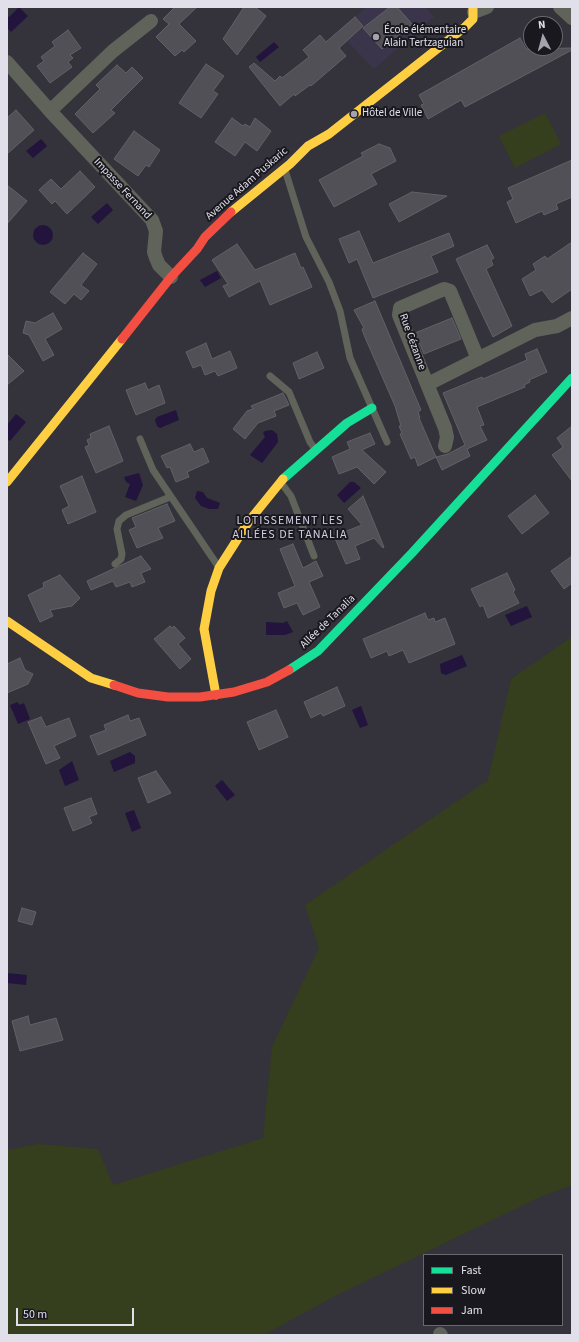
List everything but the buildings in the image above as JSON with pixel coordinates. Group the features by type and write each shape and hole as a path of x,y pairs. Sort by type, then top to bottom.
{"street":[{"path":"560,7 572,18"},
{"name":"Avenue Adam Puskaric","path":"9,477 171,277 197,249 205,237 231,212 308,146 329,134 465,27 478,9"},
{"path":"50,111 113,51 151,22"},
{"name":"Impasse Fernand","path":"7,62 50,111 152,220 156,231 154,252 159,265 171,277"},
{"name":"Rue Cézanne","path":"445,446 447,437 445,428 399,315 400,308 444,289 450,291 478,359"},
{"name":"Rue Cézanne","path":"428,384 535,330 557,326 572,318"},
{"name":"Allée de Tanalia","path":"7,621 91,678 138,693 168,697 216,695 234,692 267,682 285,673 318,651 412,553 572,378"},
{"path":"216,695 204,629 211,591 219,568 249,522 280,483 347,423 372,408"}],"lane":[{"path":"284,168 297,214 312,251 329,282 340,311 350,358 387,442"},
{"path":"270,376 289,392 310,442 316,450"},
{"path":"140,439 153,470 170,498 219,568"},
{"path":"280,483 291,496 314,556"},
{"path":"115,564 121,559 122,554 117,529 120,521 126,515 170,498"}],"shaded area":[{"path":"19,7 28,16 11,32 7,28 7,16 9,17"},
{"name":"École élémentaire Alain Tertzaguian","path":"366,7 426,7 434,17 374,69 338,32"},
{"path":"274,42 279,47 260,62 256,57"},
{"path":"41,139 47,146 33,158 26,151"},
{"path":"107,203 113,210 98,224 91,217"},
{"path":"43,225 50,228 53,235 50,242 43,245 36,242 33,235 36,228"},
{"path":"217,271 221,278 205,287 200,280"},
{"path":"176,410 179,420 160,428 157,426 155,420 157,417"},
{"path":"16,414 26,422 10,441 7,439 7,425"},
{"path":"272,430 277,434 278,442 262,463 250,455 265,437 263,433 265,431"},
{"path":"139,473 143,485 136,501 125,497 130,484 126,482 124,477"},
{"path":"350,482 354,482 361,488 344,503 337,495"},
{"path":"197,491 203,492 207,498 220,503 218,509 209,509 201,506 195,498"},
{"path":"527,606 532,617 511,626 505,615"},
{"path":"287,621 293,632 285,635 266,635 266,622 283,623"},
{"path":"462,655 467,666 446,675 441,673 440,664"},
{"path":"18,702 19,705 24,703 30,719 18,724 10,705"},
{"path":"361,706 368,725 360,728 352,710"},
{"path":"130,752 135,756 135,763 114,772 110,761"},
{"path":"72,761 79,780 65,786 59,770"},
{"path":"222,780 235,795 227,801 215,786"},
{"path":"134,810 141,828 132,832 125,813"},
{"path":"7,973 27,975 26,985 7,983"}],"green space":[{"path":"545,113 561,144 515,168 499,136"},
{"path":"572,637 572,1185 540,1197 331,1298 264,1335 7,1335 7,1150 38,1144 98,1149 113,1185 263,1138 272,1047 319,948 305,905 488,780 511,679"}],"traffic: fast":[{"path":"289,670 318,651 412,553 572,378"},
{"path":"283,479 347,423 372,408"}],"traffic: slow":[{"path":"231,212 290,164 308,146 329,134 465,27 473,19 473,7"},
{"path":"7,482 122,339"},
{"path":"216,695 204,629 211,591 219,568 249,521 283,479"},
{"path":"7,621 91,678 114,685"}],"traffic: jam":[{"path":"122,339 171,277 197,249 205,237 231,212"},
{"path":"114,685 138,693 168,697 200,697 234,692 267,682 289,670"}],"place":[{"name":"École élémentaire Alain Tertzaguian","path":"376,37"},
{"name":"Hôtel de Ville","path":"354,114"}],"district":[{"name":"LOTISSEMENT LES ALLÉES DE TANALIA","path":"290,528"}]}
